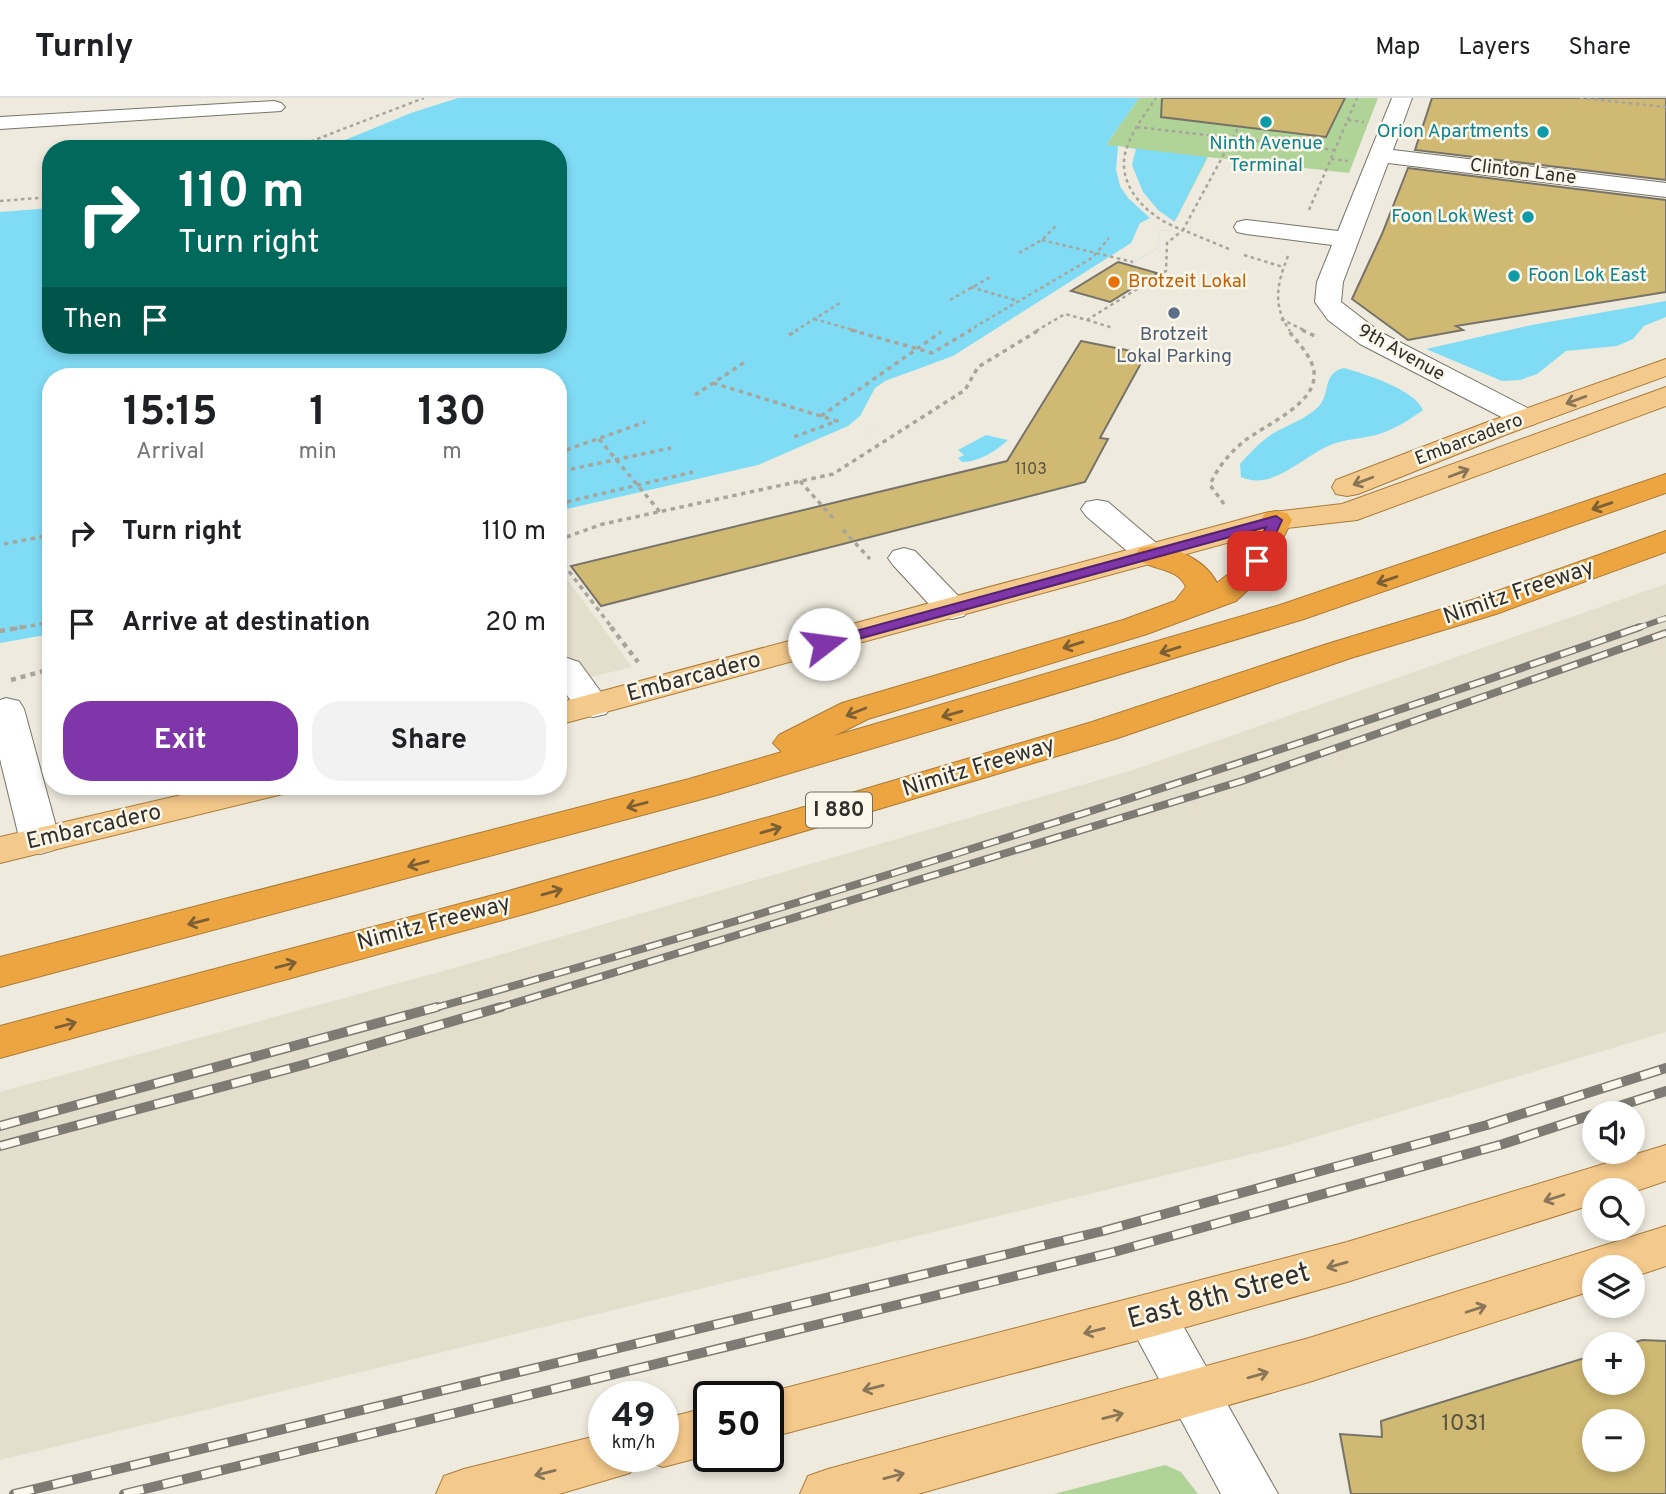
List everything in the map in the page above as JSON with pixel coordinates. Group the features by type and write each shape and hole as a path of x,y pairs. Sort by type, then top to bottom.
{"highway":[{"name":"I 880","path":"0,972 703,787 1279,616 1666,483"},
{"path":"703,787 855,711 1185,610 1224,594 1250,573 1276,520"},
{"name":"Nimitz Freeway","path":"0,1042 500,906 825,814 1105,730 1339,651 1484,607 1666,541"},
{"path":"1151,555 1192,569 1200,579 1203,588 1185,610"}],"main road":[{"name":"Embarcadero","path":"1276,520 1325,495 1666,367"},
{"name":"Embarcadero","path":"567,712 1276,520 1346,513 1666,396"},
{"name":"Embarcadero","path":"0,850 220,795"},
{"name":"East 8th Street","path":"784,1411 1151,1316 1347,1262 1666,1163"},
{"path":"1639,1255 1666,1246"},
{"path":"828,1494 1193,1394 1400,1333 1582,1274"},
{"path":"464,1494 588,1462"}],"street":[{"name":"9th Avenue","path":"1402,98 1330,282 1328,302 1337,314 1370,338 1525,418"},
{"path":"0,123 274,107"},
{"name":"Clinton Lane","path":"1381,155 1666,190"},
{"path":"1247,226 1347,240"},
{"path":"1097,509 1151,555"},
{"path":"904,558 952,609"},
{"path":"567,669 593,706"},
{"path":"3,697 40,841"},
{"path":"1151,1316 1251,1494"}],"path":[{"path":"314,140 424,98"},
{"path":"1156,98 1126,146 1123,175 1127,186 1144,206 1172,227 1183,230"},
{"path":"1232,510 1218,499 1210,485 1214,472 1247,439 1291,411 1308,395 1315,375 1309,357 1280,318 1276,285 1357,98"},
{"path":"1580,98 1666,107"},
{"path":"1137,127 1335,150"},
{"path":"1087,320 1166,271 1163,252 1170,238 1183,230 1239,127"},
{"path":"0,201 42,198"},
{"path":"1019,253 1042,240 1057,225"},
{"path":"814,319 932,353 1092,258 1109,238"},
{"path":"1042,240 1133,262"},
{"path":"950,300 992,276"},
{"path":"971,287 1018,302"},
{"path":"789,335 840,303"},
{"path":"567,537 603,524 833,474 965,390 978,367 1065,314 1113,328"},
{"path":"821,416 941,332"},
{"path":"695,395 745,362"},
{"path":"713,383 837,421 794,437"},
{"path":"567,450 645,422"},
{"path":"599,439 660,512"},
{"path":"567,470 671,448"},
{"path":"567,502 693,471"},
{"path":"800,481 833,518"},
{"path":"4,544 42,537"},
{"path":"567,568 640,665"},
{"path":"0,631 42,624"},
{"path":"3,697 21,676 42,671"}],"shaded area":[{"path":"567,579 632,667 567,683"},
{"path":"1666,584 1666,1032 1285,1146 0,1460 0,1092 447,970 1133,770"}],"green space":[{"path":"1139,98 1378,98 1349,173 1208,157 1177,217 1106,145"},
{"path":"1165,1465 1181,1472 1198,1494 1054,1494"}],"water":[{"path":"458,98 1139,98 1106,145 1207,157 1170,231 1158,230 1159,247 977,358 931,378 864,434 567,523 567,368 42,368 42,646 0,654 0,212 42,209 42,354 567,354 567,140 345,140 411,113"},
{"path":"1666,301 1666,317 1644,326 1633,339 1617,346 1566,351 1537,374 1520,380 1502,381 1426,349 1532,325"},
{"path":"1344,368 1400,389 1418,402 1423,410 1382,433 1328,446 1275,477 1253,480 1241,477 1240,464 1247,456 1272,434 1314,411 1323,401 1332,374"},
{"path":"986,435 1008,440 981,458 962,462 958,458 964,455 958,450"}],"pier":[{"path":"1118,146 1136,149 1132,165 1143,192 1158,210 1175,222 1170,231 1158,230 1159,247 1129,265 1118,262 1072,290 1085,295 971,365 928,381 930,383 865,433 868,435 865,437 770,478 567,527 567,509 758,465 848,426 860,416 875,388 885,381 953,356 1131,243 1140,223 1150,218 1128,198 1120,186 1116,170"},
{"path":"42,636 42,650 0,657 0,643"}],"building":[{"name":"Ninth Avenue Terminal","path":"1162,98 1345,98 1326,137 1161,117"},
{"name":"Orion Apartments","path":"1432,98 1666,98 1666,180 1415,150"},
{"path":"1408,168 1666,200 1666,292 1456,326 1463,330 1408,340 1352,299"},
{"name":"Brotzeit Lokal","path":"1118,262 1157,273 1110,302 1071,291"},
{"path":"1081,341 1146,354 1100,438 1108,439 1085,482 601,606 571,566 1007,461"},
{"path":"1645,1340 1666,1341 1666,1494 1351,1494 1340,1434 1382,1437 1381,1421 1582,1359 1582,1395 1645,1395"}],"railway":[{"path":"1635,629 1666,618"},
{"path":"431,1009 736,921 1038,828 1640,627"},
{"path":"495,1009 1242,781 1666,633"},
{"path":"0,1126 437,1007"},
{"path":"0,1146 303,1065 501,1007"},
{"path":"14,1494 1103,1231 1487,1125 1666,1068"},
{"path":"1635,1101 1666,1091"},
{"path":"124,1494 1114,1252 1503,1144 1582,1118"}],"place":[{"name":"Ninth Avenue Terminal","path":"1266,122"},
{"name":"Orion Apartments","path":"1543,132"},
{"name":"Foon Lok West","path":"1528,217"},
{"name":"Foon Lok East","path":"1514,276"},
{"name":"Brotzeit Lokal","path":"1114,282"},
{"name":"Brotzeit Lokal Parking","path":"1174,313"}],"route":[{"path":"824,644 1276,520 1257,561"}]}
